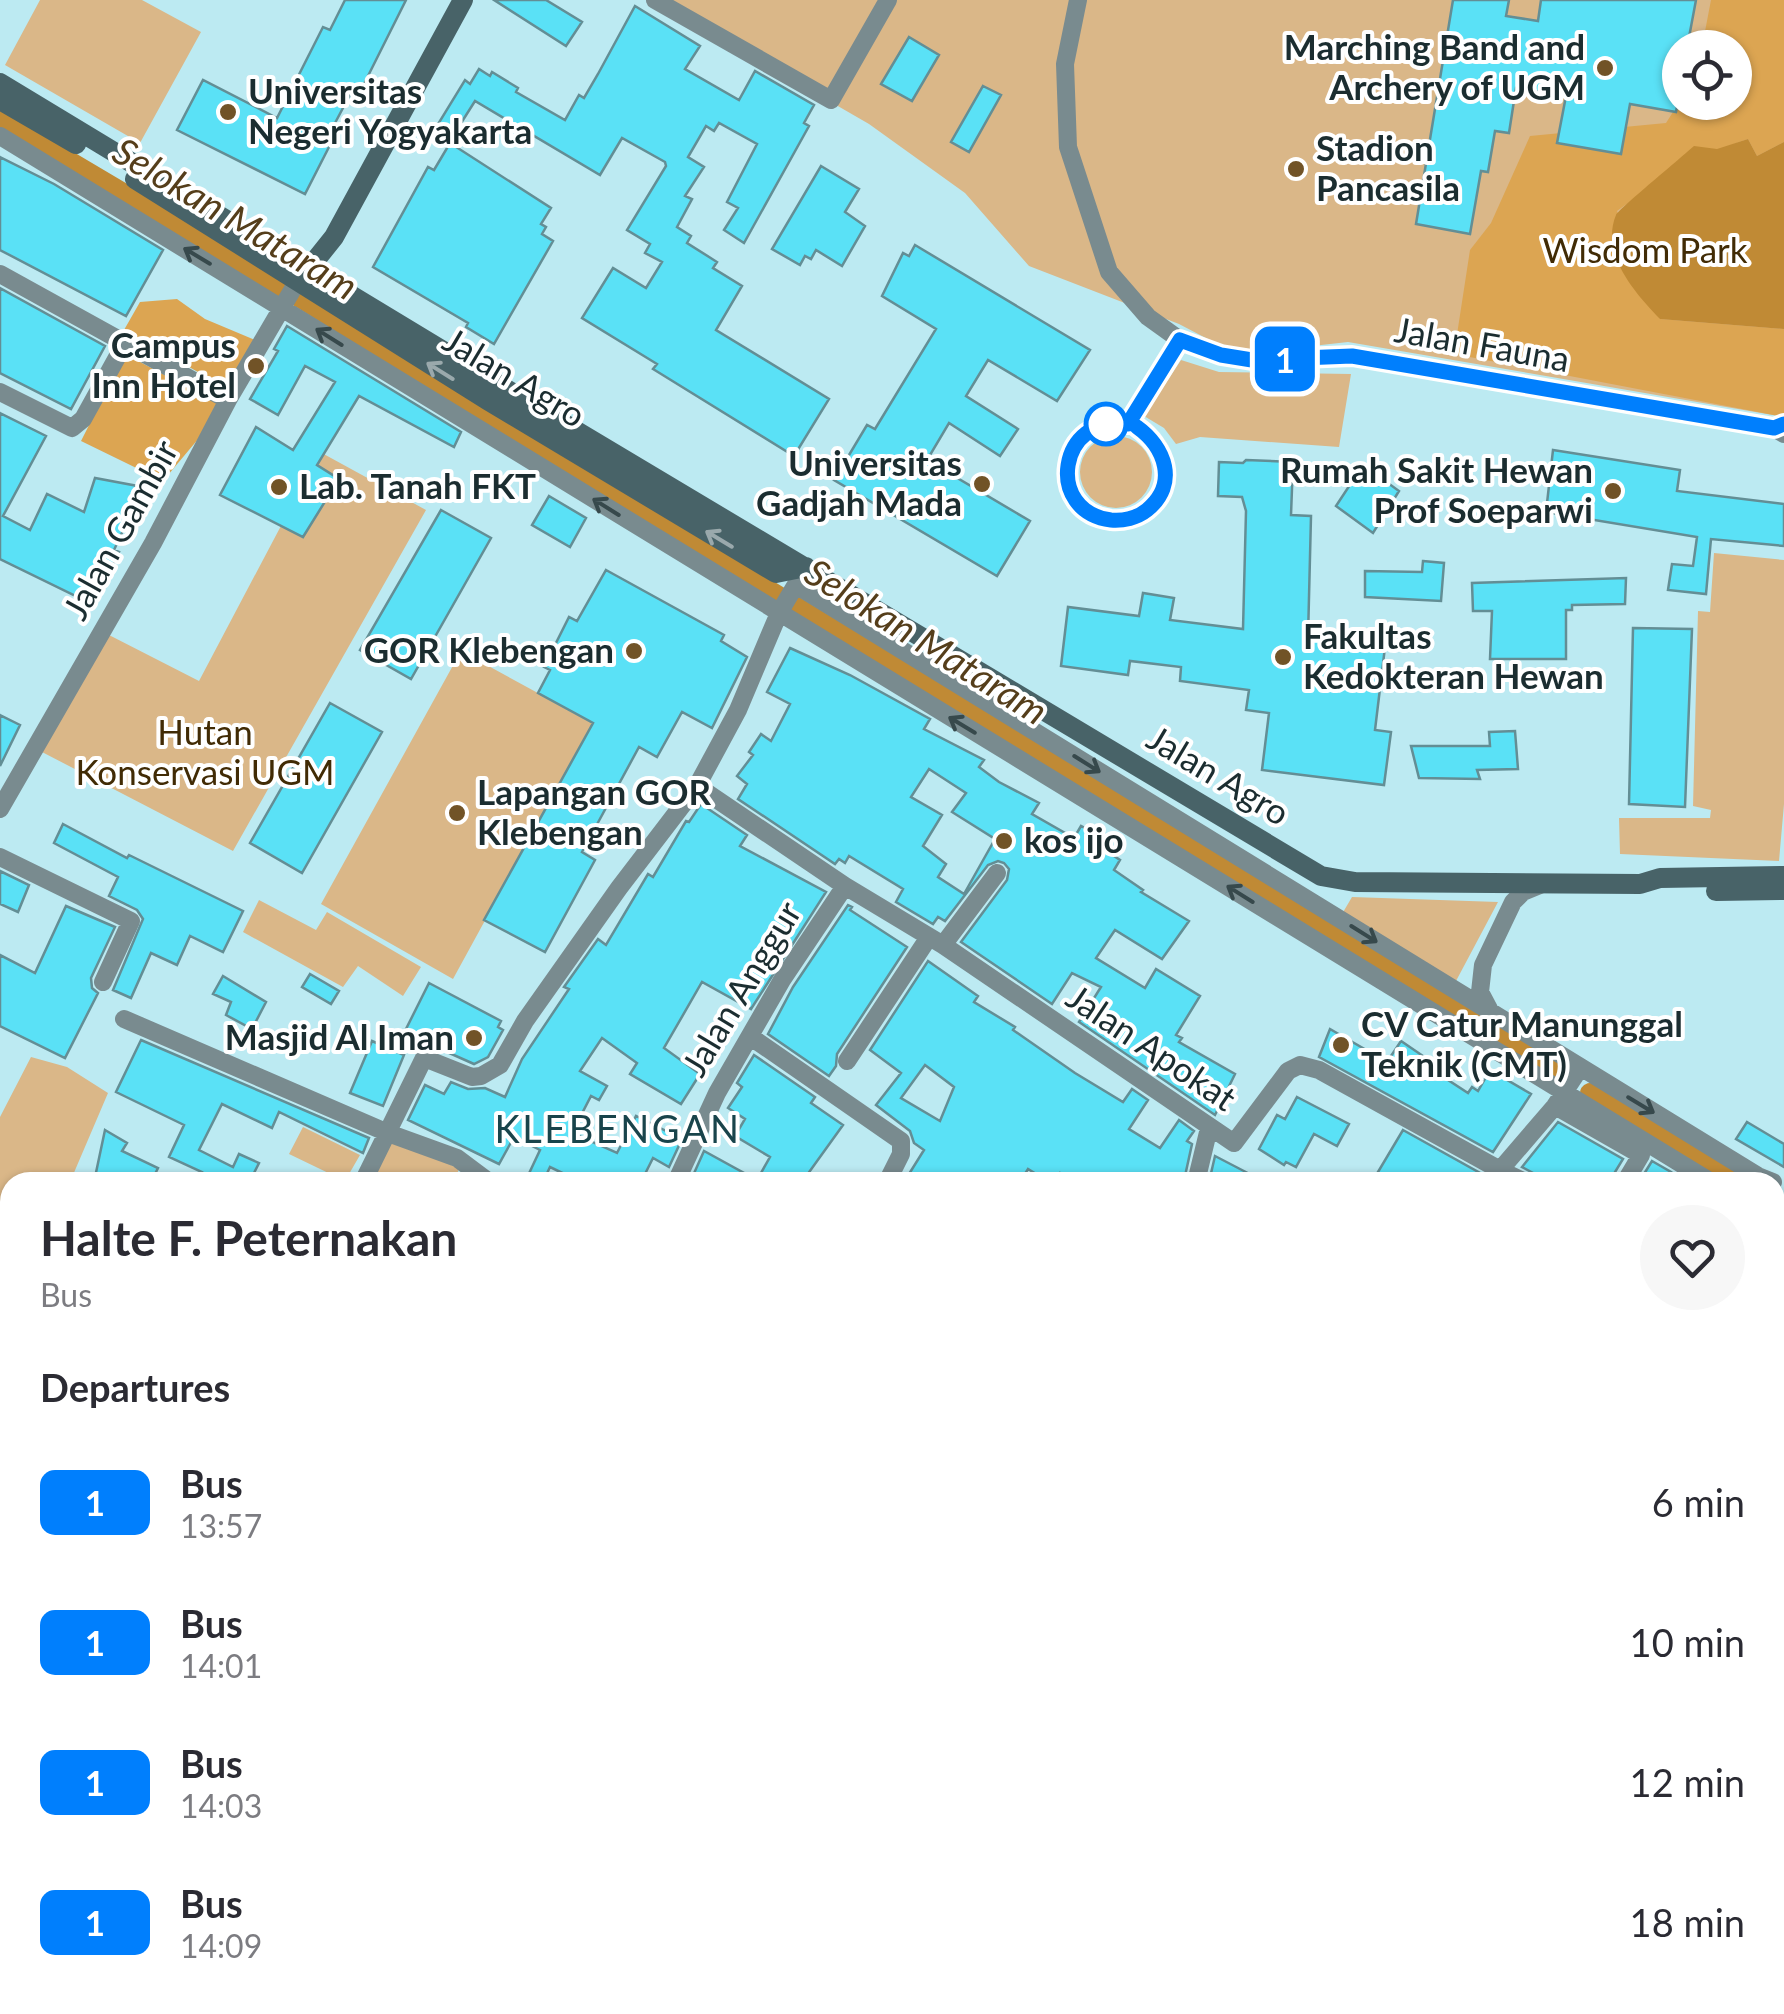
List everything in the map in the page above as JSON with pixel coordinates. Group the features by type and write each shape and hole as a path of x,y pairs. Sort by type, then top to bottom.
{"main road":[{"path":"292,290 334,237 463,0"},
{"path":"0,82 292,290"},
{"path":"0,100 130,176 292,290"},
{"name":"Jalan Agro","path":"292,290 776,573 798,580 1321,876 1355,882 1545,884 1640,884 1660,878 1784,876"},
{"name":"Jalan Agro","path":"1640,884 1662,892 1784,890"}],"street":[{"path":"654,0 831,100 888,0"},
{"name":"Jalan Fauna","path":"1078,0 1065,64 1068,147 1109,272 1148,317 1180,340 1221,355 1252,360 1352,356 1781,429"},
{"path":"0,136 292,290 780,610 1569,1086 1696,1172"},
{"path":"0,274 228,400"},
{"name":"Jalan Gambir","path":"0,809 292,290"},
{"path":"1128,424 1180,340"},
{"path":"0,392 72,428 83,419 124,343"},
{"path":"1103,424 1128,424 1151,437 1162,451 1166,467 1164,485 1145,512 1130,519 1100,518 1086,511 1069,486 1070,455 1088,431 1103,424"},
{"path":"369,1172 424,1058 472,1077 500,1065 525,1020 697,786 738,710 780,610 798,580 1497,1016"},
{"name":"Jalan Apokat","path":"697,786 845,886 936,941 1234,1143 1288,1070 1311,1066 1500,1170"},
{"path":"0,857 131,921 103,982"},
{"path":"846,1061 936,941 997,873"},
{"path":"1545,884 1523,892 1514,902 1483,965 1480,992 1486,1006 1641,1155 1631,1172"},
{"name":"Jalan Anggur","path":"681,1172 717,1092 782,980 845,886"},
{"path":"124,1019 388,1133 456,1158 476,1172"},
{"path":"751,1037 900,1141 901,1154 892,1172"},
{"path":"1504,1172 1500,1170 1569,1086"},
{"path":"1569,1086 1750,1172"},
{"path":"1198,1172 1209,1128"}],"green space":[{"path":"40,0 142,0 201,32 140,143 5,65"},
{"path":"654,0 1784,0 1784,417 1348,342 1268,351 1223,347 1179,324 1029,266 965,193 869,124"},
{"path":"1181,360 1219,372 1351,374 1339,447 1200,437 1176,444 1164,428 1144,416"},
{"path":"1116,436 1130,438 1142,446 1150,458 1150,486 1142,498 1130,506 1116,508 1102,506 1090,498 1082,486 1080,472 1082,458 1090,446 1102,438"},
{"name":"Hutan Konservasi UGM","path":"320,452 426,510 233,851 42,752 109,635 199,681"},
{"path":"1714,553 1784,560 1784,804 1779,861 1620,854 1619,818 1710,818 1711,810 1693,806 1698,611 1710,612"},
{"name":"Lapangan GOR Klebengan","path":"461,651 593,723 453,979 321,904"},
{"path":"1352,897 1498,902 1456,981 1342,914"},
{"path":"259,900 316,930 327,912 421,967 403,996 358,966 343,987 243,932"},
{"path":"31,1057 67,1067 108,1093 74,1172 0,1172 0,1117"},
{"path":"303,1127 360,1155 350,1172 326,1172 289,1154"},
{"path":"394,1136 459,1169 458,1172 374,1172"}],"shaded area":[{"name":"Wisdom Park","path":"1711,0 1784,0 1784,142 1757,156 1748,139 1730,145 1680,170 1617,211 1660,319 1784,329 1784,417 1454,354 1470,250 1491,223 1530,136 1668,120 1752,120 1752,30 1705,30"},
{"path":"1748,139 1757,156 1784,142 1784,329 1660,319 1631,285 1616,258 1612,230 1616,215 1694,146 1717,149"},
{"path":"177,299 205,319 255,340 226,388 124,330 140,302"},
{"path":"125,354 225,407 163,481 81,441"}],"building":[{"path":"345,0 406,0 360,92 353,89 325,142 330,145 305,194 177,130 203,80 277,118 323,27 330,30"},
{"path":"494,0 546,0 582,22 566,46"},
{"path":"1453,0 1509,0 1506,16 1538,21 1541,0 1696,0 1690,30 1662,30 1662,110 1630,104 1621,154 1557,143 1566,96 1516,88 1509,133 1495,131 1488,172 1481,171 1470,234 1416,224"},
{"path":"635,6 700,46 685,69 739,100 755,71 814,105 804,123 809,126 744,243 724,230 738,208 727,202 757,144 719,123 714,131 706,126 688,157 704,167 685,196 692,199 677,227 691,236 687,243 717,262 713,268 742,286 716,330 829,399 794,456 653,369 657,364 582,318 613,268 646,288 662,262 645,253 650,244 627,230 665,162 622,138 600,175 475,101 451,139 435,129 465,80 470,84 479,69 490,76 492,72 518,88 516,92 565,120 579,95 584,98"},
{"path":"909,37 939,55 912,101 881,84"},
{"path":"983,86 1001,95 969,152 951,142"},
{"path":"450,143 551,208 541,224 546,227 542,234 553,241 494,344 466,327 468,323 373,267 428,167 434,170"},
{"path":"0,157 54,184 163,250 126,316 0,250"},
{"path":"821,166 859,189 845,212 865,226 842,266 816,250 811,259 805,256 800,265 772,249"},
{"path":"915,245 1090,350 1057,401 988,360 966,396 1018,429 1000,456 949,423 927,460 1030,521 997,576 834,480 867,425 875,429 936,329 882,296 903,253 909,256"},
{"path":"0,288 105,346 71,409 0,373"},
{"path":"287,326 461,432 454,447 359,396 317,465 339,479 303,537 220,495 256,427 293,450 335,382 305,366 278,415 250,399 278,351 274,349"},
{"path":"0,413 46,436 3,516 30,530 47,494 84,512 95,478 143,487 114,550 119,552 111,568 103,565 86,601 0,559"},
{"path":"1553,450 1680,470 1677,491 1784,504 1784,546 1711,539 1706,594 1668,590 1672,564 1693,566 1697,537 1546,512"},
{"path":"1219,462 1293,462 1291,515 1311,516 1308,638 1385,647 1375,730 1391,732 1384,785 1262,770 1269,713 1246,710 1249,690 1180,681 1181,667 1130,661 1128,675 1061,666 1068,607 1139,616 1143,593 1174,598 1170,620 1243,629 1246,511 1242,497 1218,496"},
{"path":"1363,465 1399,491 1373,533 1336,506"},
{"path":"549,496 586,518 570,547 532,525"},
{"path":"441,510 491,538 411,679 360,650"},
{"path":"1423,561 1444,563 1441,601 1365,597 1365,571 1422,572"},
{"path":"606,570 724,635 721,641 747,657 712,728 682,712 657,757 639,747 582,852 595,860 545,952 484,920 593,723 538,693 550,670 544,667 569,617 577,621"},
{"path":"1626,578 1625,604 1572,605 1572,610 1566,610 1566,659 1490,659 1492,611 1473,611 1472,583"},
{"path":"1633,628 1692,629 1685,807 1629,804"},
{"path":"790,648 850,675 930,719 924,729 984,760 979,767 1039,803 1032,814 1074,838 1081,826 1096,834 1091,841 1120,860 1114,870 1141,892 1189,921 1162,959 1115,930 1096,958 1145,988 1156,969 1200,996 1176,1035 1182,1038 1179,1042 1235,1074 1215,1115 1079,1022 1101,987 1072,973 1052,1004 961,942 1007,880 1009,869 1004,863 988,865 945,921 938,917 933,924 896,902 903,889 849,856 845,863 839,859 835,864 738,799 747,784 737,776 753,755 749,752 761,734 771,741 790,704 767,692","holes":["929,769 966,793 952,812 995,839 964,894 938,877 946,864 923,846 942,815 911,797"]},
{"path":"330,703 382,732 302,873 250,843"},
{"path":"0,715 20,725 0,766"},
{"path":"1515,731 1518,769 1477,770 1480,779 1419,778 1411,746 1490,746 1489,732"},
{"path":"701,804 747,835 740,846 826,892 751,1009 702,982 664,1048 700,1074 681,1104 630,1074 637,1063 602,1038 580,1071 607,1086 599,1100 591,1096 572,1133 617,1153 636,1116 682,1139 669,1167 653,1158 646,1172 560,1172 550,1167 548,1172 530,1172 540,1150 514,1137 499,1164 408,1120 425,1085 444,1094 451,1082 468,1089 485,1088 505,1097 522,1059 569,989 564,987 598,939 606,945 648,874 653,877 686,821"},
{"path":"63,824 243,911 223,952 190,936 177,965 151,953 131,998 113,990 143,919 137,910 109,896 118,877 54,843"},
{"path":"0,871 29,885 18,912 0,904"},
{"path":"848,905 907,947 837,1054 836,1066 829,1076 768,1034 793,987"},
{"path":"66,906 115,927 91,978 92,988 98,993 65,1058 0,1026 0,955 35,973"},
{"path":"928,961 978,996 974,1002 1015,1027 1013,1030 1075,1073 1123,1102 1132,1089 1148,1100 1129,1129 1160,1148 1179,1120 1194,1131 1187,1141 1192,1144 1186,1172 910,1172 924,1150 914,1143 910,1131 876,1105 901,1073 870,1050","holes":["925,1065 954,1087 940,1121 901,1098"]},
{"path":"310,974 339,991 331,1004 302,987"},
{"path":"223,976 266,1002 252,1029 226,1015 231,1002 213,994"},
{"path":"429,983 501,1021 498,1027 503,1030 488,1057 474,1064 404,1033"},
{"path":"1330,1029 1387,1062 1401,1041 1445,1071 1442,1076 1468,1093 1472,1087 1478,1091 1490,1070 1531,1094 1493,1152 1319,1057"},
{"path":"141,1040 369,1138 363,1153 279,1112 272,1128 222,1104 199,1150 233,1167 239,1154 259,1163 254,1172 202,1172 169,1157 184,1125 116,1092"},
{"path":"372,1041 404,1055 383,1106 350,1093"},
{"path":"754,1055 815,1097 811,1103 843,1125 809,1172 762,1172 770,1157 735,1136 745,1119 728,1108 742,1087 737,1083"},
{"path":"1297,1097 1349,1124 1337,1146 1314,1134 1296,1167 1286,1162 1284,1165 1259,1149 1277,1115 1285,1119"},
{"path":"1558,1122 1623,1159 1615,1172 1531,1172 1522,1167"},
{"path":"1747,1122 1784,1144 1784,1167 1736,1139"},
{"path":"105,1130 127,1143 122,1151 158,1168 156,1172 96,1172"},
{"path":"1403,1130 1478,1172 1378,1172"},
{"path":"704,1151 742,1172 695,1172"},
{"path":"1215,1156 1246,1172 1211,1172"},
{"path":"1652,1161 1671,1172 1645,1172"}],"waterway":[{"name":"Selokan Mataram","path":"0,120 307,302 767,589 1556,1071"},
{"name":"Selokan Mataram","path":"1590,1093 1720,1172"}],"bus line":[{"name":"1","path":"1137,427 1162,451 1166,467 1157,500 1130,519 1116,521 1086,511 1069,486 1067,470 1077,442 1103,424 1128,424 1180,340 1252,360 1352,356 1774,428 1784,424"}],"place":[{"name":"Marching Band and Archery of UGM","path":"1605,68"},
{"name":"Universitas Negeri Yogyakarta","path":"228,112"},
{"name":"Stadion Pancasila","path":"1296,169"},
{"name":"Campus Inn Hotel","path":"256,366"},
{"name":"Universitas Gadjah Mada","path":"982,484"},
{"name":"Lab. Tanah FKT","path":"279,487"},
{"name":"Rumah Sakit Hewan Prof Soeparwi","path":"1613,491"},
{"name":"GOR Klebengan","path":"634,651"},
{"name":"Fakultas Kedokteran Hewan","path":"1283,657"},
{"name":"Lapangan GOR Klebengan","path":"457,813"},
{"name":"kos ijo","path":"1004,841"},
{"name":"Masjid Al Iman","path":"474,1038"},
{"name":"CV Catur Manunggal Teknik (CMT)","path":"1341,1045"}],"district":[{"name":"KLEBENGAN","path":"618,1130"}]}
